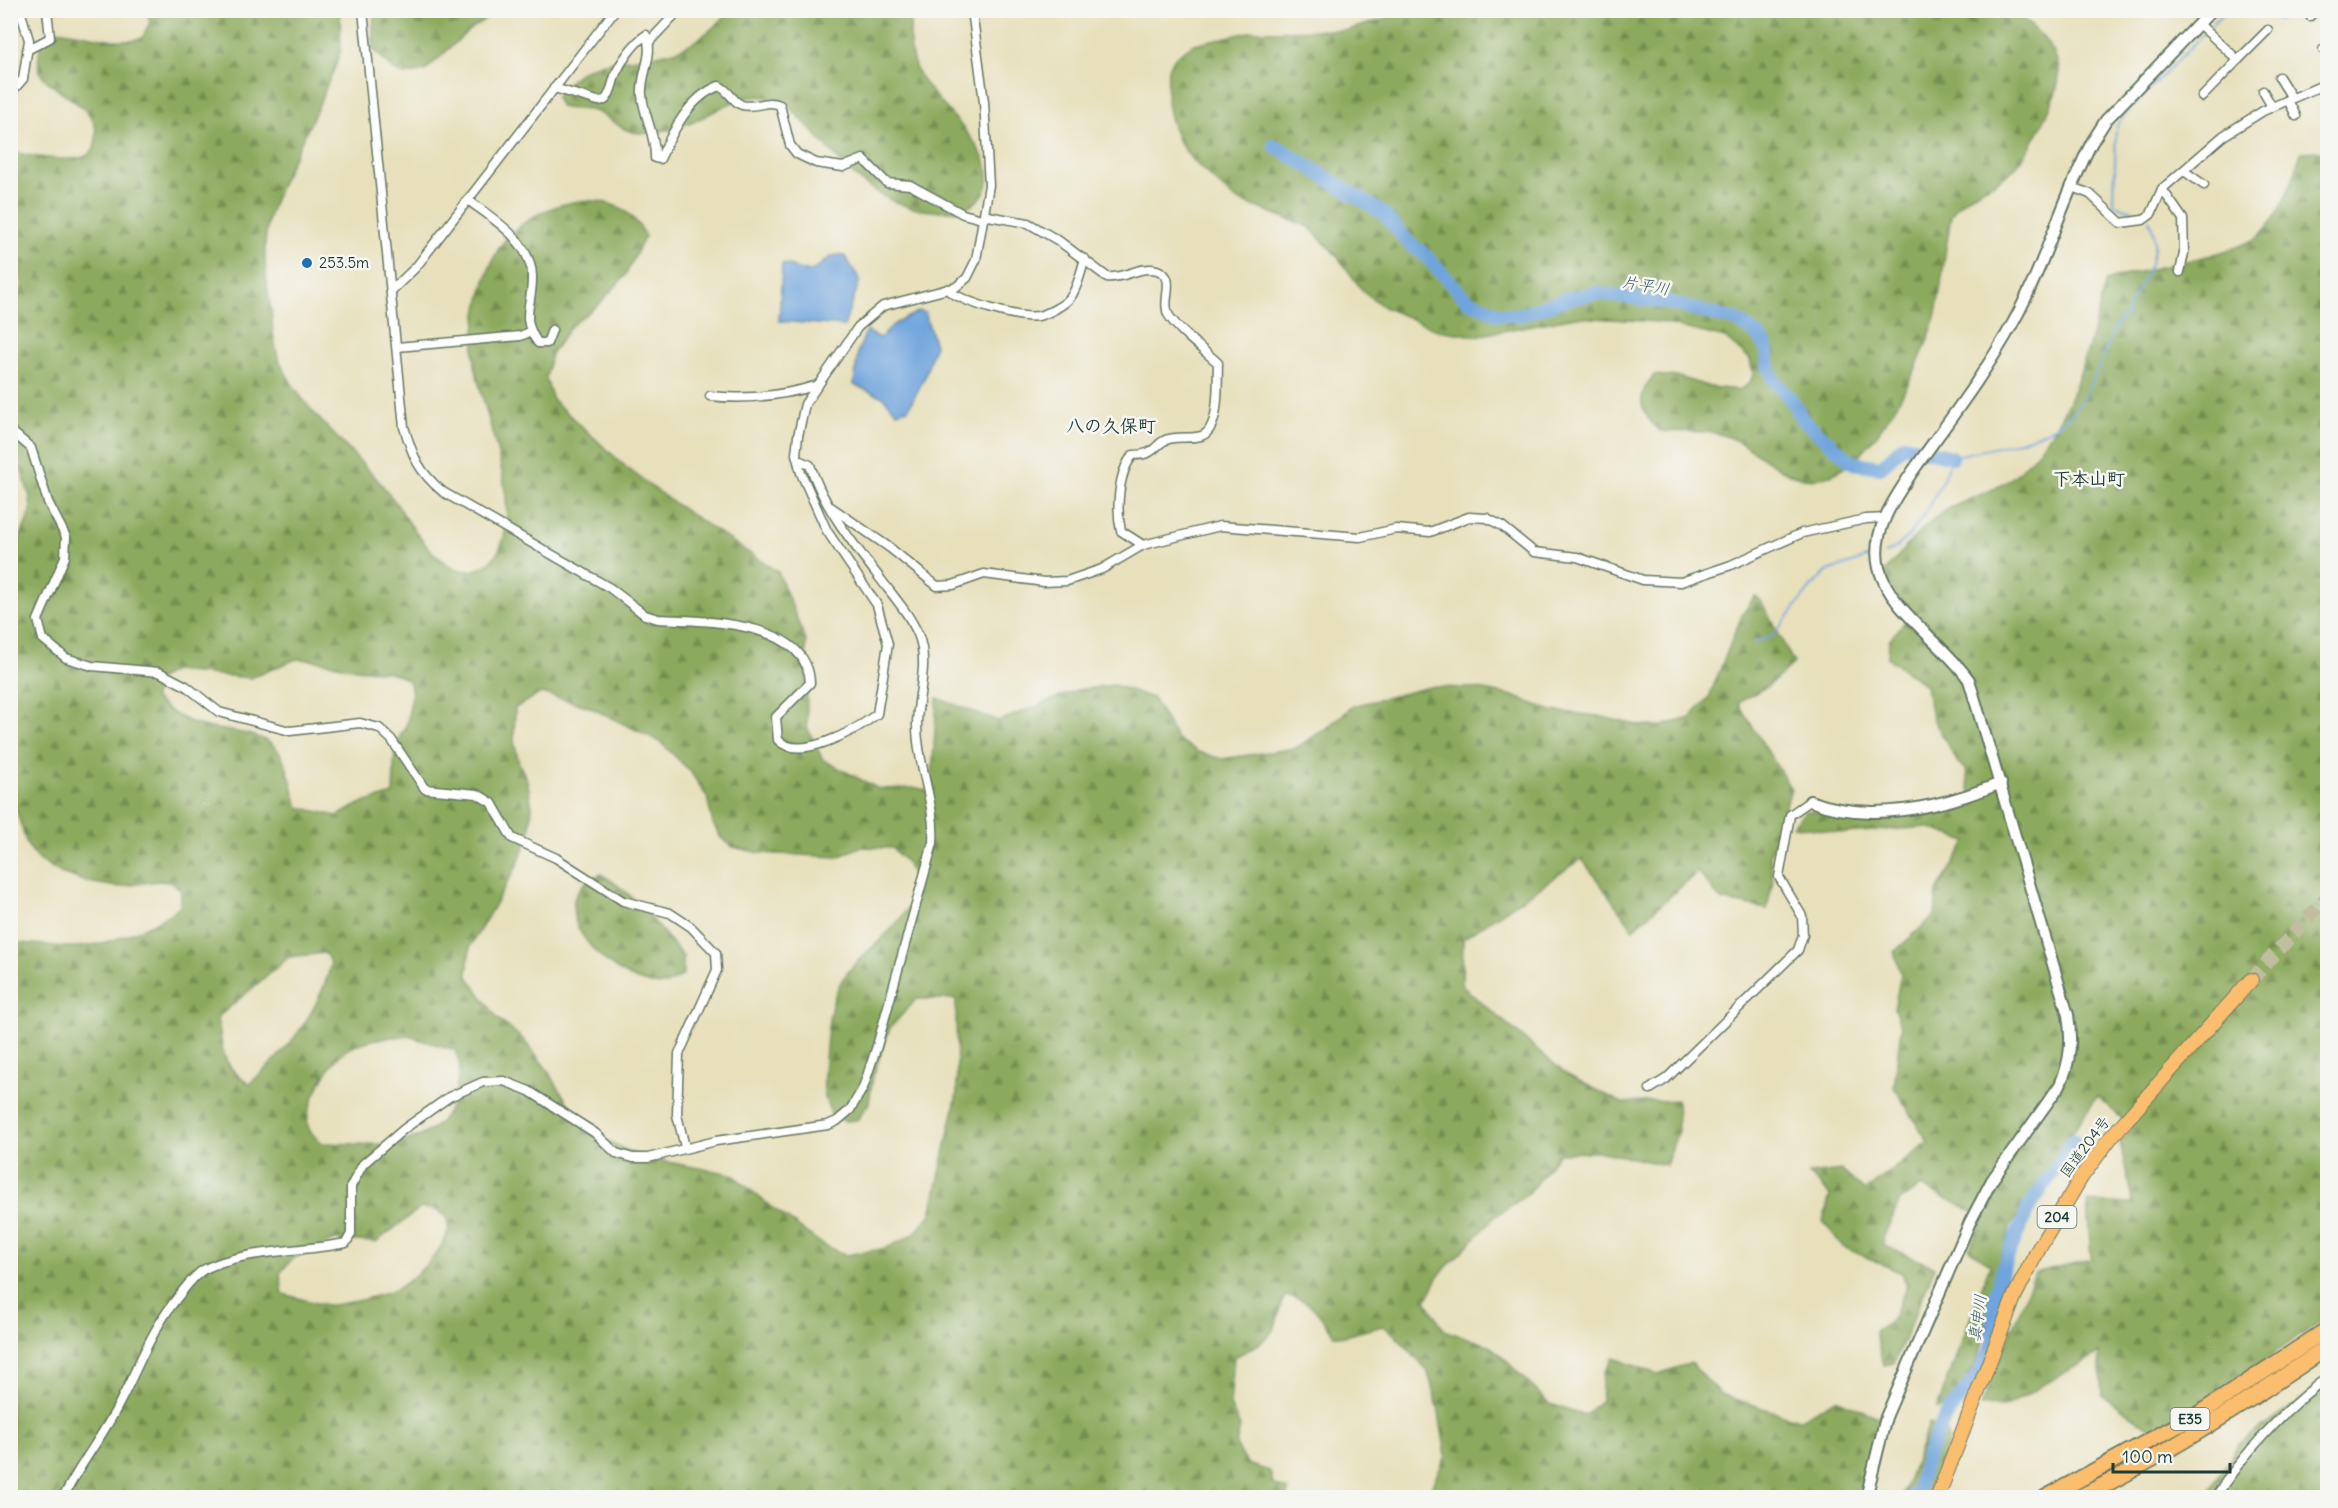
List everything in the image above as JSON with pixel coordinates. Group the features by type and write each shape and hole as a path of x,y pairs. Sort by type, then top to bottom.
{"highway":[{"name":"国道204号","path":"1937,1497 2015,1295 2039,1248 2082,1176 2111,1137 2251,980"},
{"name":"E35","path":"2045,1497 2200,1413 2328,1329"},
{"name":"E35","path":"2078,1497 2136,1467 2216,1419 2328,1347"}],"street":[{"path":"10,94 23,79 29,40 21,10"},
{"path":"27,50 50,38 46,10"},
{"path":"363,10 404,427 413,459 428,479 443,492 610,588 645,615 740,625 778,636 800,656 810,671 810,683 776,717 778,740 787,748 801,750 833,738 877,714 888,644 877,604 827,531 798,460 800,423 805,404 858,327 883,306 956,287 967,278 976,260 989,184 984,102 972,10"},
{"path":"391,291 416,267 615,10"},
{"path":"649,42 679,10"},
{"path":"1866,1497 1886,1417 1970,1221 1992,1180 2053,1097 2069,1065 2072,1041 2068,1015 1969,680 1948,652 1892,595 1883,580 1878,565 1880,536 1894,497 1915,470 2015,320 2082,160 2106,120 2212,10"},
{"path":"2200,25 2238,60"},
{"path":"2202,97 2268,30"},
{"path":"554,88 598,101 605,100 609,96 617,72 637,41 646,35 649,42 642,92 646,122 656,141 655,158 660,159 680,119 709,90 719,86 728,90 736,102 744,106 762,105 771,101 780,105 790,145 797,154 816,162 843,167 863,159 887,183 910,185 963,214 982,219 988,216 1028,223 1085,259 1107,276 1124,276 1154,268 1165,273 1168,279 1166,301 1169,316 1218,363 1215,420 1204,436 1165,440 1153,452 1147,455 1132,455 1125,464 1118,517 1121,531 1143,545"},
{"path":"2278,77 2296,116"},
{"path":"2072,187 2090,194 2121,223 2147,217 2162,189 2223,136 2272,107 2328,83"},
{"path":"2263,91 2272,107"},
{"path":"2184,171 2204,185"},
{"path":"2162,189 2183,219 2184,253 2180,272"},
{"path":"468,200 506,230 522,247 532,277 527,325 538,343 544,344 550,338 552,330"},
{"path":"946,289 955,297 963,300 1009,312 1037,316 1070,299 1085,259"},
{"path":"397,347 520,336 530,332"},
{"path":"710,396 757,397 788,394 818,385"},
{"path":"10,429 31,448 48,502 66,537 64,557 38,620 44,639 66,658 92,666 159,672 186,686 219,711 290,731 360,723 379,728 391,739 425,789 477,794 492,803 512,838 556,858 623,901 670,913 691,927 716,952 717,970 679,1054 677,1115 685,1148"},
{"path":"63,1497 119,1404 145,1344 165,1312 193,1277 204,1270 244,1258 298,1249 321,1249 346,1243 351,1234 351,1186 356,1173 404,1129 449,1097 483,1082 504,1081 529,1090 595,1133 616,1152 633,1158 648,1158 685,1148 828,1125 850,1110 863,1088 878,1046 933,843 934,824 918,743 917,724 923,655 919,636 907,613 828,506 819,492 810,465 798,460"},
{"path":"828,506 890,548 938,586 953,585 984,574 1059,582 1102,569 1143,545 1220,526 1360,537 1396,529 1430,532 1469,517 1487,518 1502,526 1534,552 1576,557 1643,580 1681,582 1731,565 1802,533 1866,519 1886,518"},
{"path":"1650,1089 1666,1078 1798,950 1803,935 1802,916 1779,877 1790,815 1810,801 1842,811 1919,808 1970,796 2001,783"},
{"path":"2215,1497 2229,1474 2254,1446 2315,1386 2328,1377"}],"green space":[{"path":"374,10 498,11 468,31 425,71 404,75 394,70 372,48"},
{"path":"146,11 340,11 341,42 338,60 280,186 268,221 265,266 276,350 291,383 305,402 386,490 423,541 443,562 455,568 466,571 478,569 496,554 505,532 506,505 502,474 479,385 474,354 479,304 497,251 516,229 554,207 575,202 596,201 615,206 632,217 645,236 625,276 598,305 571,326 551,354 546,379 553,400 626,467 668,499 778,572 806,641 807,727 823,760 879,789 918,788 931,792 937,698 999,721 1077,690 1114,685 1153,698 1177,739 1198,752 1222,759 1296,748 1324,730 1353,706 1430,687 1473,688 1510,695 1552,711 1598,716 1641,726 1662,726 1690,718 1709,697 1742,615 1755,596 1762,603 1794,663 1771,684 1738,703 1791,789 1770,855 1773,880 1767,909 1721,900 1698,872 1633,929 1582,859 1463,939 1462,986 1566,1074 1622,1103 1677,1100 1678,1131 1666,1165 1602,1152 1559,1153 1528,1194 1497,1215 1440,1274 1426,1301 1444,1330 1491,1346 1550,1404 1586,1415 1601,1401 1603,1374 1613,1358 1658,1374 1691,1363 1720,1394 1799,1420 1836,1399 1881,1418 1874,1468 1855,1497 1437,1497 1429,1491 1446,1456 1438,1407 1427,1370 1394,1334 1383,1326 1344,1336 1334,1335 1308,1304 1294,1297 1285,1296 1276,1324 1269,1335 1234,1357 1230,1405 1240,1427 1236,1445 1247,1464 1270,1471 1273,1484 1288,1490 1288,1497 1251,1495 1228,1498 11,1497 11,943 71,947 114,940 156,922 180,907 181,891 173,882 157,881 118,887 87,882 61,873 39,860 27,845 11,793 11,559 31,511 30,497 21,469 11,461 11,304 17,301 22,287 19,260 11,240 11,151 38,157 72,159 88,155 95,146 95,127 91,117 46,80 40,72 38,61 41,40 53,30 109,39 131,40 142,38 150,22","holes":["296,659 391,673 404,678 410,683 412,694 407,723 395,746 393,794 360,804 337,816 298,807 283,758 274,746 259,737 193,723 172,712 154,698 157,680 174,671 251,678","541,693 587,706 659,741 690,771 707,797 713,824 721,838 733,847 760,853 838,857 860,847 893,848 908,865 914,882 912,899 904,914 849,971 836,993 826,1042 824,1084 825,1098 835,1118 846,1121 857,1120 869,1103 873,1076 890,1028 916,999 956,999 957,1094 931,1214 914,1234 887,1248 846,1255 822,1244 771,1207 732,1174 640,1157 585,1130 546,1068 524,1040 497,1018 467,975 470,947 518,864 529,835 532,806 527,780 519,763 514,742 515,708","325,953 331,964 326,982 310,1015 288,1045 249,1084 232,1070 224,1055 218,1017 289,957","408,1036 455,1050 460,1072 447,1114 434,1128 419,1137 400,1142 322,1143 310,1131 308,1121 309,1111 318,1087 339,1056 352,1047 375,1039","421,1208 437,1210 447,1220 448,1231 435,1256 412,1278 392,1291 342,1304 328,1305 283,1294 280,1273 292,1259 334,1240 376,1242"]},
{"path":"731,11 911,11 910,43 915,66 926,85 978,148 986,164 988,180 983,194 966,208 946,211 908,207 888,199 853,174 791,109 766,97 743,99 695,121 646,133 632,132 597,112 561,107 556,97 568,82 581,72 595,65 657,55 682,48 705,34"},
{"path":"1411,11 2014,11 2042,37 2054,53 2059,71 2050,108 2036,137 2014,169 1972,194 1957,206 1952,214 1935,317 1929,336 1909,381 1882,428 1850,464 1833,474 1816,478 1801,478 1787,473 1748,447 1719,434 1660,431 1644,411 1642,397 1654,375 1679,377 1710,387 1739,390 1749,384 1753,375 1750,359 1725,338 1659,322 1576,317 1476,336 1437,330 1384,307 1363,291 1337,256 1309,227 1235,199 1192,160 1179,142 1167,103 1168,68 1176,56 1194,44 1254,31 1348,30"},
{"path":"2322,151 2327,154 2327,1317 2157,1434 2102,1395 2099,1353 2005,1407 1981,1406 2035,1273 2091,1259 2087,1202 2133,1204 2120,1143 2132,1128 2097,1096 2010,1227 1980,1353 1956,1407 1937,1409 1990,1265 1969,1249 1984,1217 1921,1186 1900,1201 1884,1236 1883,1245 1935,1267 1894,1363 1883,1365 1875,1332 1892,1320 1907,1286 1902,1273 1843,1247 1823,1221 1830,1195 1809,1174 1841,1170 1865,1191 1928,1142 1894,1087 1901,1026 1894,1009 1901,974 1894,952 1935,915 1937,891 1967,841 1927,827 1844,833 1793,826 1805,811 1847,814 1909,812 1971,801 1966,770 1958,763 1932,717 1926,686 1888,658 1889,640 1911,615 1882,575 1931,521 1948,509 2007,482 2035,455 2065,410 2076,386 2106,281 2211,255 2250,242 2268,226 2281,206 2291,185 2301,152"},
{"path":"601,874 636,901 665,934 683,957 683,975 666,984 647,983 627,975 606,961 589,944 577,925 573,906 580,888"},
{"path":"2327,1381 2327,1497 2205,1498 2238,1445"},
{"path":"1929,1424 1946,1430 1949,1440 1927,1497 1902,1497"}],"water":[{"path":"837,255 845,256 860,280 844,326 779,321 782,264 810,271 828,258"},
{"path":"919,311 925,313 935,345 924,379 908,409 897,412 883,397 854,385 858,352 866,331 880,338 894,324"}],"waterway":[{"path":"2208,29 2221,15 2231,10"},
{"path":"2261,10 2279,20 2292,10"},
{"path":"2144,216 2114,203 2116,128 2120,120 2204,33"},
{"name":"片平川","path":"1274,145 1383,213 1409,243 1424,254 1467,300 1499,314 1520,315 1570,298 1597,293 1670,303 1738,321 1759,336 1766,346 1769,368 1774,380 1793,402 1803,420 1853,463 1881,467 1904,445 1952,457"},
{"path":"1886,553 1897,547 1917,525 1942,482 1952,457 2032,437 2061,423 2079,405 2115,327 2120,319 2125,317 2148,270 2154,245 2154,233 2149,220"},
{"path":"1755,642 1773,636 1811,587 1828,571 1872,556"},
{"name":"真申川","path":"1912,1498 1918,1489 1926,1458 1945,1417 1976,1377 1989,1354 1993,1341 1995,1295 2003,1267 2029,1207 2074,1141"}],"tunnel":[{"path":"2251,980 2328,896"}],"place":[{"name":"253.5m","path":"307,263"}],"district":[{"name":"八の久保町","path":"1111,426"},
{"name":"下本山町","path":"2089,479"}]}
